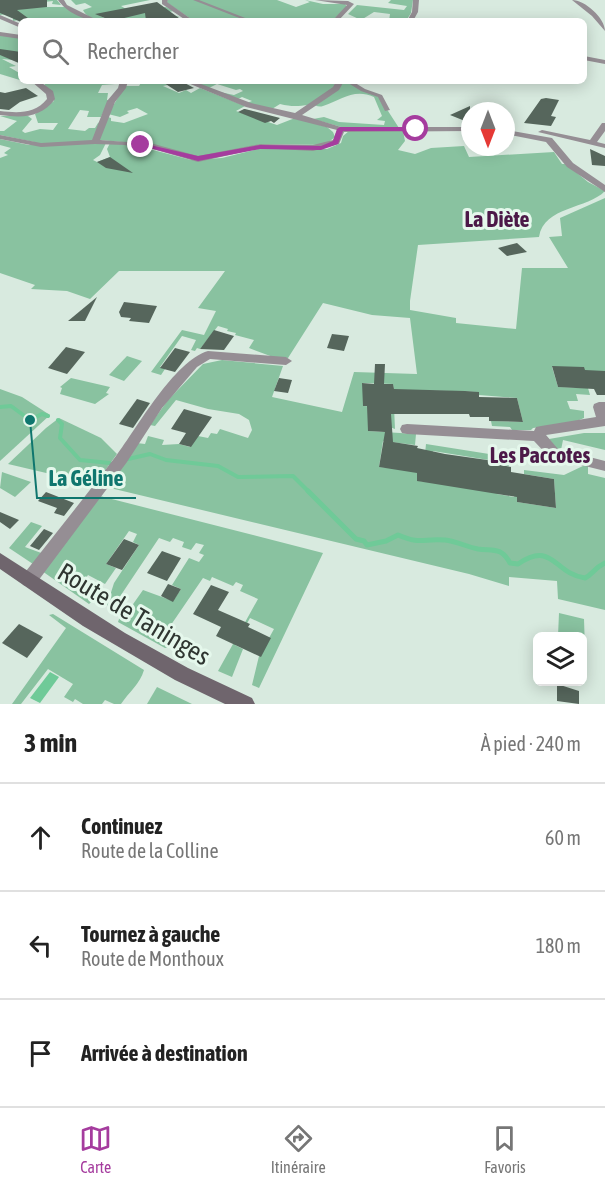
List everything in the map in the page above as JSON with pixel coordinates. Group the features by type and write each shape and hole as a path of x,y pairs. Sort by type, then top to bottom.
{"main road":[{"name":"Route de Taninges","path":"0,560 113,637 169,668 246,704"}],"street":[{"path":"61,0 71,9 90,18"},
{"path":"165,0 164,3 186,18"},
{"path":"195,0 243,18"},
{"path":"318,0 353,2"},
{"path":"412,18 415,12 416,0"},
{"path":"575,0 594,15 605,28"},
{"path":"338,18 353,2"},
{"path":"0,16 18,25"},
{"path":"0,34 18,37"},
{"path":"587,59 605,62"},
{"path":"0,113 27,115 48,104 51,99 50,93 39,84"},
{"path":"95,142 111,101 123,84"},
{"path":"195,84 243,103 340,129 461,129"},
{"path":"296,116 336,88 338,84"},
{"path":"353,84 380,96 387,110"},
{"path":"592,143 605,125"},
{"path":"0,137 41,145 95,142 148,146 198,159 260,147 321,148 336,142 340,129"},
{"path":"516,133 519,130 530,130 605,146"},
{"path":"516,133 549,140 570,165 605,189"},
{"path":"29,580 122,458 157,405 193,364 208,355 286,361"},
{"path":"538,436 541,431 604,421 600,407 605,408"},
{"path":"406,429 538,436 554,453 605,466"}],"shaded area":[{"path":"0,0 57,0 61,5 52,4 53,1 44,2 42,7 66,7 88,18 18,18 13,21 8,14 0,15"},
{"path":"71,0 150,0 121,6 131,12 166,7 174,11 163,13 180,17 115,18 100,16 105,18 92,18 83,10 92,7 85,3 76,5"},
{"path":"168,0 277,0 296,7 310,2 305,0 323,4 345,4 347,7 335,18 190,18 166,2"},
{"path":"391,0 413,0 408,18 389,18 390,14 374,12 364,18 357,18 348,14 357,5 404,10 407,6 388,3"},
{"path":"0,35 18,38 18,56 13,60 2,59 16,66 9,67 18,72 18,79 0,74"},
{"path":"45,84 115,84 102,85 98,93 108,93 107,100 109,100 101,117 87,117 89,111 80,110 68,129 85,131 95,128 98,123 108,117 111,121 124,123 148,114 137,108 127,111 129,113 120,117 108,114 125,86 166,84 168,85 163,86 179,93 186,90 191,93 200,88 245,106 236,111 277,125 295,118 327,127 335,137 325,145 262,144 197,157 143,144 100,140 106,143 100,155 93,160 97,162 110,157 107,149 110,143 138,146 191,160 222,158 258,149 327,149 341,143 343,136 349,131 403,131 405,141 398,150 415,154 431,148 461,146 461,156 469,157 554,152 562,164 566,164 588,182 605,191 549,219 539,237 418,245 410,301 410,310 456,318 456,323 516,329 522,268 568,268 549,237 562,236 560,218 605,198 605,371 599,371 599,373 552,367 558,387 588,388 590,395 576,394 578,401 567,401 570,409 584,411 584,418 572,423 531,430 512,430 510,427 492,426 491,421 523,422 517,398 479,395 478,392 426,390 394,392 393,384 363,383 363,406 394,407 395,429 368,419 368,431 416,434 415,445 383,441 379,467 418,470 417,480 419,481 496,489 497,494 514,497 517,490 517,502 556,508 554,479 524,474 524,470 564,475 585,465 588,466 588,474 605,478 605,610 558,599 557,581 509,577 509,586 469,574 106,487 137,443 145,444 148,436 164,440 162,445 179,444 190,447 198,436 208,438 211,433 217,434 220,429 248,438 252,430 249,420 239,414 208,409 176,400 155,426 150,425 168,400 203,364 222,360 283,366 272,397 342,412 354,372 417,374 410,318 372,315 323,303 288,358 273,357 249,348 254,340 235,335 236,333 218,326 200,349 197,348 195,351 191,350 196,340 182,336 160,367 165,369 161,375 151,372 182,330 204,335 216,311 198,308 225,271 119,271 90,299 67,291 31,289 35,285 0,273 0,158 8,155 4,153 11,148 0,145 0,139 29,145 34,142 0,135 0,131 4,131 17,121 0,116 28,116 32,119 22,131 25,133 40,129 53,130 58,123 38,123 35,114 54,101 52,91 43,86"},
{"path":"198,84 217,84 209,88"},
{"path":"217,84 335,84 334,86 340,86 353,84 379,97 399,128 341,127 313,119 324,117 339,122 384,125 385,121 377,120 382,116 374,97 367,95 354,94 321,106 280,104 272,109 247,103 252,101 242,97 236,100 215,91 234,95 243,91"},
{"path":"127,356 142,361 124,381 109,375"},
{"path":"71,378 110,387 106,393 109,394 95,404 60,394 62,388 60,387"},
{"path":"0,389 22,397 50,415 0,461"},
{"path":"59,418 101,438 117,454 96,483 8,464"},
{"path":"584,433 605,433 605,450 563,440 561,450 556,448 549,439"},
{"path":"426,444 508,457 509,466 501,465 501,462 433,451 432,456 425,454"},
{"path":"2,472 31,482 15,497 0,488"},
{"path":"100,496 323,553 259,688 252,685 259,656 274,629 250,618 235,645 243,649 232,677 218,671 258,599 240,591 243,585 236,582 233,586 212,577 210,581 203,578 162,638 175,644 171,647 165,648 118,622 120,616 124,617 143,590 173,601 181,589 172,585 189,558 199,562 204,555 199,553 204,545 196,543 191,550 182,547 184,542 173,538 170,542 159,538 111,610 107,605 114,583 139,545 133,542 137,534 129,531 106,564 116,568 105,584 88,575 76,591 92,601 89,604 42,571"},
{"path":"31,522 42,526 25,547 44,554 36,566 9,548"},
{"path":"559,613 584,619 584,632 558,632"},
{"path":"53,614 144,670 137,684 121,704 105,700 102,704 83,704 75,699 73,702 64,697 73,684 48,669 21,704 12,704 66,628 49,615"},
{"path":"50,672 59,677 40,703 30,698"},
{"path":"157,687 192,704 147,704"}],"building":[{"path":"0,0 47,0 47,7 17,10 28,18 18,18 18,21 0,13"},
{"path":"157,2 179,18 146,18 145,13 124,18 105,18 95,14"},
{"path":"0,49 18,52 18,63 0,55"},
{"path":"166,84 187,84 194,88 178,92"},
{"path":"26,88 38,96 20,102 9,110 0,109 0,92"},
{"path":"541,99 559,100 551,116 556,117 551,126 524,123"},
{"path":"244,109 280,118 274,123 271,121 265,123 238,112"},
{"path":"461,110 461,119 450,115"},
{"path":"590,149 605,156 605,166 592,165"},
{"path":"110,157 133,173 106,168 97,162"},
{"path":"517,243 527,252 507,256 498,248"},
{"path":"97,297 85,321 68,321"},
{"path":"124,302 157,306 149,323 129,321 131,318 121,317 119,312"},
{"path":"214,330 234,336 224,350 200,349"},
{"path":"332,334 349,336 344,351 327,348"},
{"path":"66,347 85,352 67,374 48,368"},
{"path":"175,348 190,352 175,372 160,368"},
{"path":"375,364 385,364 384,384 393,384 394,389 479,392 479,397 517,398 523,422 489,421 489,417 470,417 469,414 391,414 393,442 445,454 501,462 501,465 511,467 511,472 554,479 556,508 517,502 517,497 417,481 417,473 379,467 385,432 368,431 367,406 363,406 362,383 374,384"},
{"path":"552,366 584,367 585,370 605,371 605,395 597,395 594,389 558,387"},
{"path":"279,378 292,380 288,393 274,391"},
{"path":"137,399 150,403 133,428 119,424"},
{"path":"184,409 212,417 191,447 179,444 186,433 171,429"},
{"path":"46,492 74,503 64,516 54,513 57,508 38,501"},
{"path":"0,512 19,520 10,529 0,522"},
{"path":"44,529 53,533 39,550 30,546"},
{"path":"124,539 139,545 122,570 106,564"},
{"path":"162,551 181,558 167,581 147,573"},
{"path":"168,584 181,589 173,602 161,596"},
{"path":"211,585 229,592 218,610 250,624 248,627 271,638 261,657 216,636 221,627 193,614"},
{"path":"19,624 43,637 27,658 2,643"},
{"path":"557,686 579,691 579,704 557,701"}],"waterway":[{"path":"0,407 11,406 30,420 42,414 48,416"},
{"path":"58,420 62,424 60,438 80,460 110,463"},
{"path":"128,459 150,454 166,460 218,466 238,477 293,476 356,539 364,541 367,545 386,541 398,535 417,540 449,541 500,552 510,563 518,564 530,558 546,557 566,571 585,578 605,563"}],"place":[{"name":"La Géline","path":"30,420"}],"district":[{"name":"La Diète","path":"497,219"},
{"name":"Les Paccotes","path":"540,455"}],"route":[{"path":"141,145 198,159 267,146 321,148 336,142 340,129 416,129"}]}
